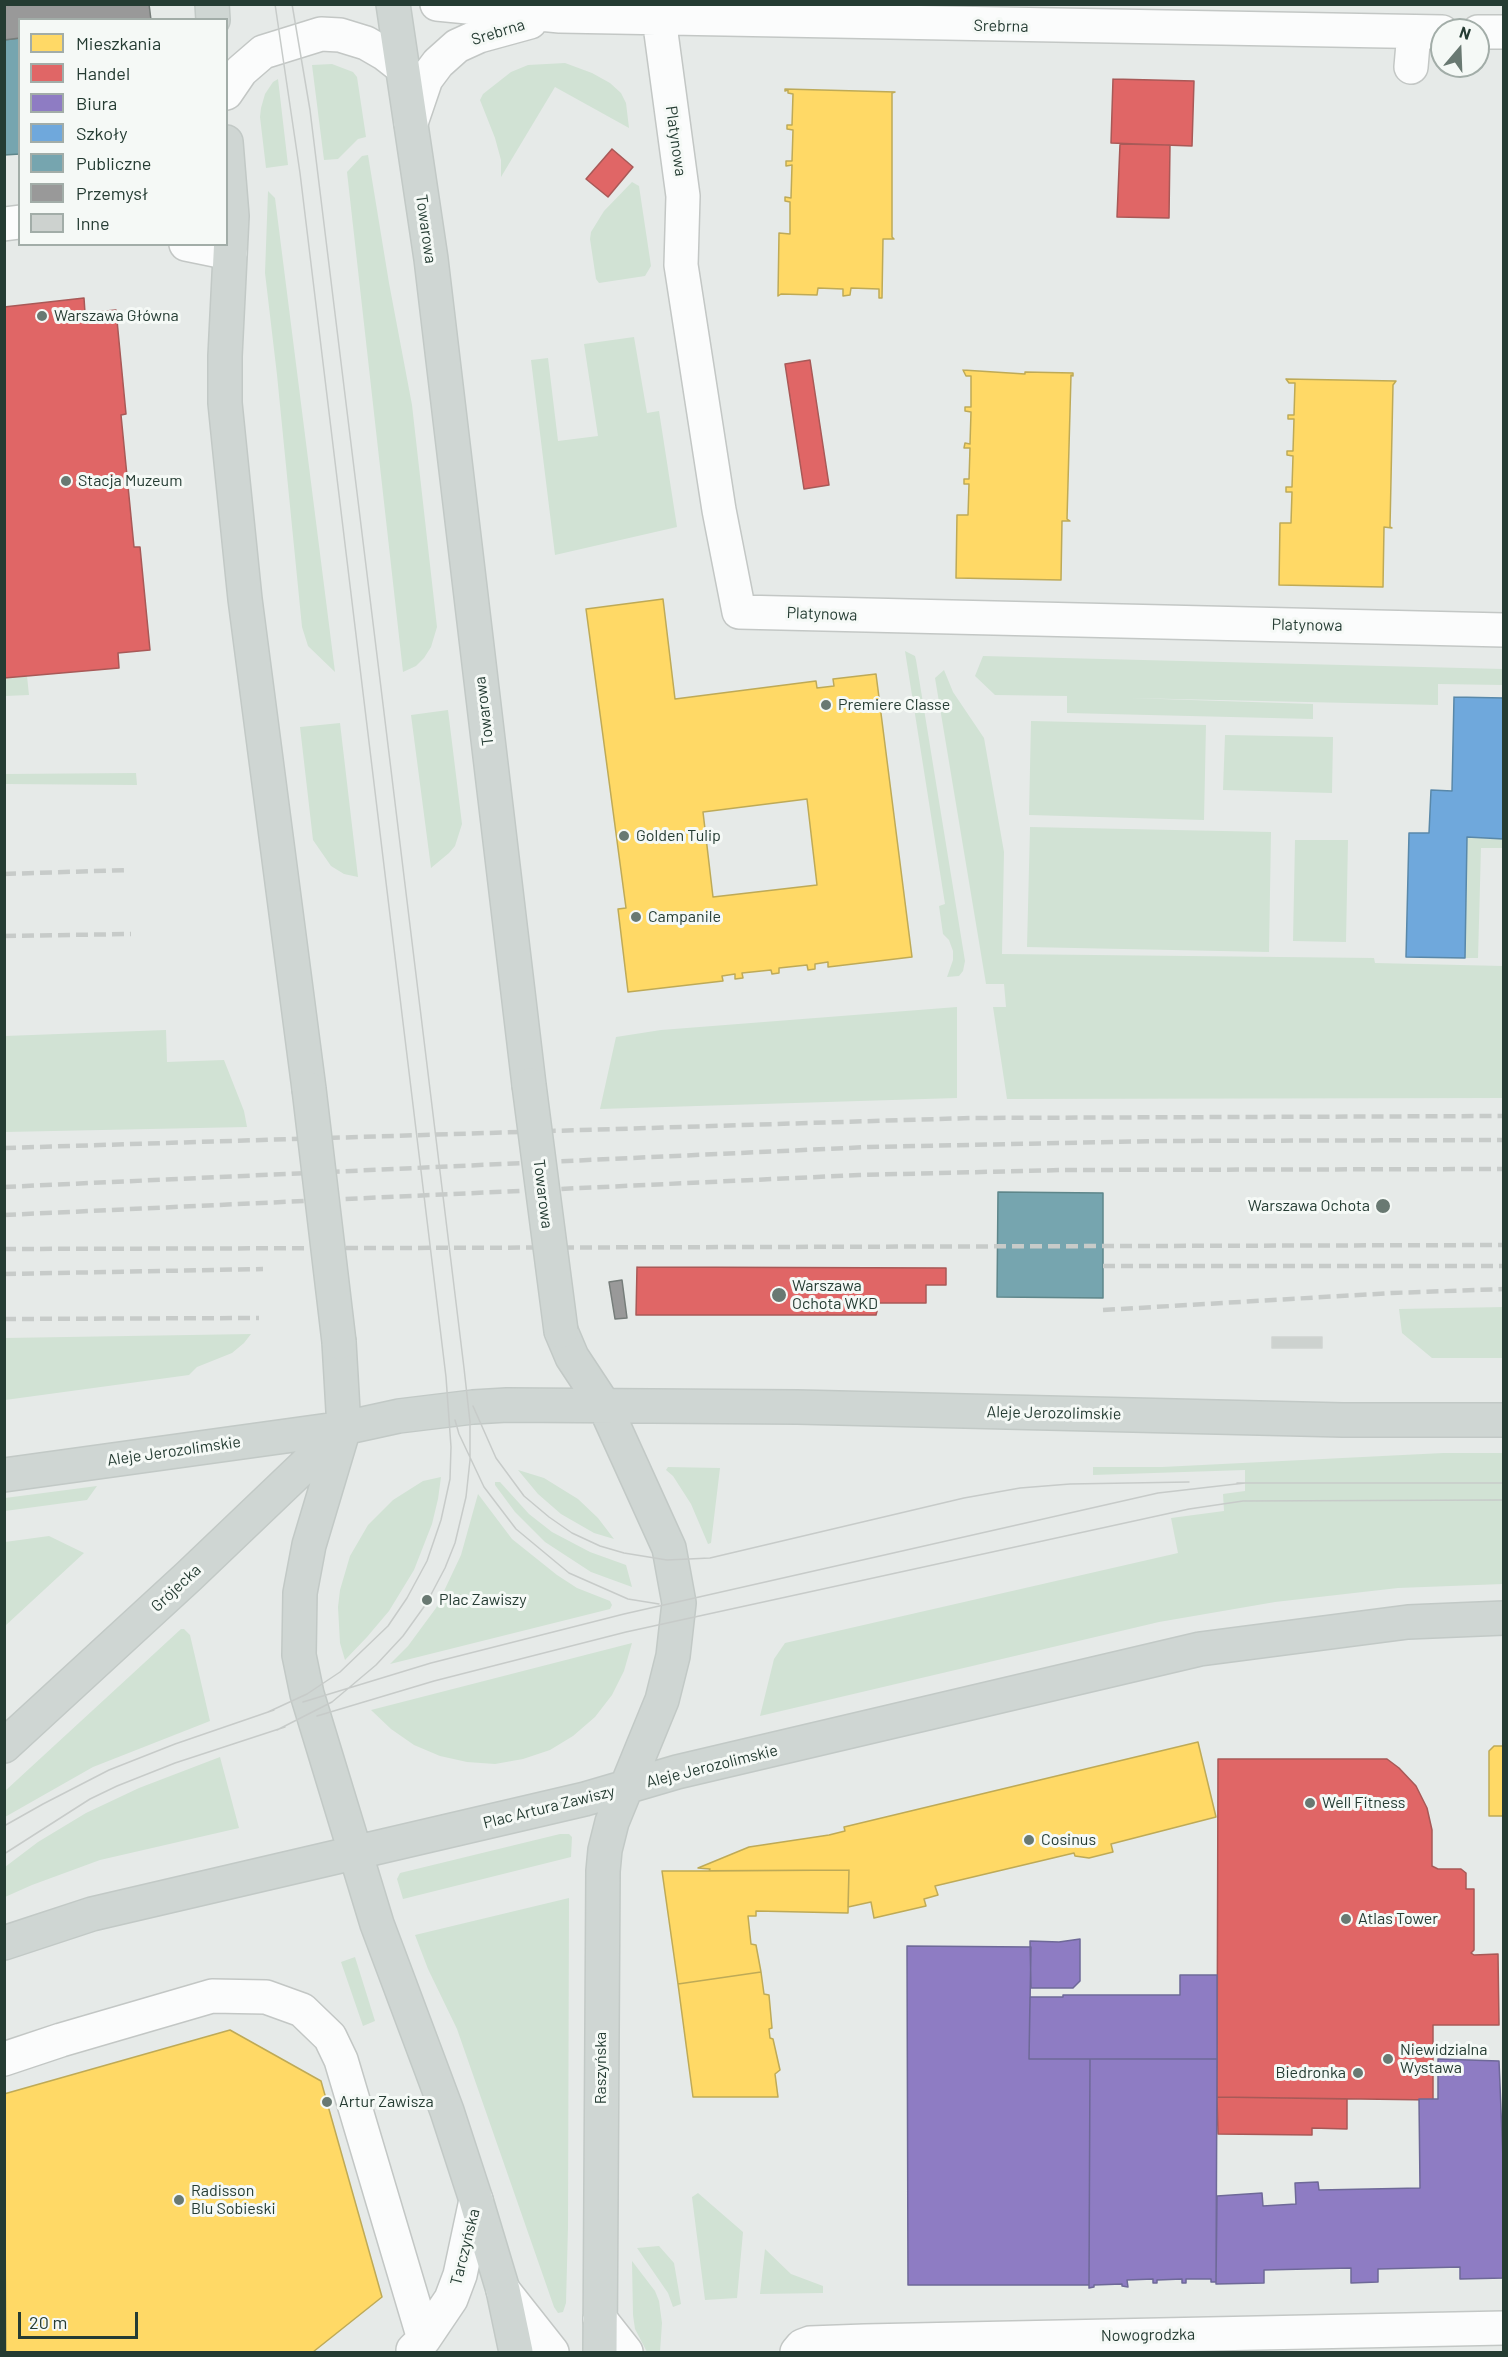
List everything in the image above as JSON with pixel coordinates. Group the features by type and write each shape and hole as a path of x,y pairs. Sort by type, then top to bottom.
{"main road":[{"name":"Towarowa","path":"393,4 431,259 529,1085 561,1331 572,1357 605,1407"},
{"path":"228,158 231,181 225,403 245,599 309,1089 339,1342 344,1428 309,1545 300,1593 299,1655 307,1694 377,1924 447,2111 476,2200 503,2290 516,2352"},
{"path":"344,1428 399,1416 473,1407 552,1404 605,1407"},
{"name":"Aleje Jerozolimskie","path":"605,1407 797,1407 1343,1420 1503,1420"},
{"name":"Plac Artura Zawiszy","path":"354,1853 585,1800 628,1787 662,1700 673,1656 679,1603 669,1548 605,1407"},
{"name":"Aleje Jerozolimskie","path":"4,1474 344,1428"},
{"name":"Grójecka","path":"4,1746 189,1576 344,1428"},
{"name":"Aleje Jerozolimskie","path":"628,1787 677,1772 1200,1649 1408,1622 1503,1618"},
{"name":"Raszyńska","path":"600,2352 603,1871 608,1837 628,1787"},
{"path":"4,1943 93,1914 354,1853"}],"street":[{"name":"Srebrna","path":"437,4 560,16 659,18 979,15 1428,32"},
{"name":"Srebrna","path":"411,123 426,79 438,63 457,46 510,26 560,16"},
{"name":"Platynowa","path":"659,18 683,196 681,265 719,510 740,612 1503,630"},
{"path":"1411,67 1428,32"},
{"path":"228,90 241,71 263,52 321,34 340,35 366,43 403,68"},
{"path":"196,246 230,253"},
{"path":"4,2059 212,1996 266,1997 302,2010 330,2037 341,2061 417,2346"},
{"name":"Tarczyńska","path":"417,2346 451,2299 460,2275 476,2200"},
{"path":"503,2290 552,2352"},
{"path":"600,2319 626,2352"},
{"name":"Nowogrodzka","path":"797,2352 802,2346 810,2343 865,2341 1503,2328"}],"green space":[{"path":"565,63 592,73 610,83 621,93 626,103 629,128 555,87 501,177 501,160 495,138 480,100 483,94 511,72 528,65"},
{"path":"332,64 353,72 357,77 366,137 358,139 338,159 324,160 312,65"},
{"path":"278,79 288,165 266,168 261,108 265,94 273,82"},
{"path":"368,155 412,405 437,627 431,647 424,658 416,666 403,672 347,172 362,156"},
{"path":"632,182 639,186 651,266 645,276 599,283 596,279 591,232 604,211"},
{"path":"268,191 275,198 335,672 308,646 302,627 265,273"},
{"path":"634,337 647,413 659,411 677,527 555,555 531,360 548,358 558,441 598,436 584,344"},
{"path":"905,651 915,656 916,660 965,961 963,971 959,976 947,977 953,960 953,951 949,940 943,934 939,906 945,904"},
{"path":"983,656 1503,669 1503,685 1438,684 1438,705 1130,698 1313,704 1313,719 1067,713 1067,696 995,695 975,676"},
{"path":"944,670 953,692 984,738 1004,852 1002,954 1374,958 1375,963 1503,966 1503,1098 1007,1099 993,1007 1006,1007 1004,984 986,984 935,678"},
{"path":"27,676 29,695 5,696 5,678"},
{"path":"448,710 462,824 455,846 431,868 411,715"},
{"path":"1031,721 1206,725 1204,820 1029,815"},
{"path":"340,723 358,877 344,874 331,866 313,840 300,727"},
{"path":"1225,735 1333,737 1332,793 1223,790"},
{"path":"136,773 137,785 5,784 5,774"},
{"path":"1030,827 1271,832 1269,952 1027,947"},
{"path":"1467,837 1503,839 1503,848 1481,848 1478,958 1465,958"},
{"path":"1295,840 1348,840 1346,942 1293,941"},
{"path":"957,1007 957,1098 600,1109 616,1037 661,1030"},
{"path":"166,1030 167,1062 224,1060 244,1111 247,1127 5,1132 5,1036"},
{"path":"1503,1307 1503,1358 1432,1358 1402,1333 1399,1309"},
{"path":"251,1334 232,1353 197,1367 189,1375 5,1400 5,1338"},
{"path":"1443,1453 1503,1453 1503,1584 1398,1588 1275,1602 1159,1622 760,1716 774,1659 785,1643 1178,1553 1171,1518 1224,1511 1223,1494 1245,1491 1245,1470 1093,1475 1093,1467 1162,1467"},
{"path":"668,1467 720,1468 711,1543 708,1544 691,1504 673,1476 666,1470"},
{"path":"518,1470 544,1478 578,1499 598,1518 614,1539 594,1533 561,1514 538,1494"},
{"path":"441,1477 432,1524 414,1570 389,1611 345,1660 340,1643 338,1607 340,1590 350,1556 368,1525 393,1500 423,1481"},
{"path":"495,1482 500,1482 529,1514 552,1532 590,1552 626,1565 632,1587 591,1572 545,1542 515,1512"},
{"path":"97,1486 87,1500 5,1511 5,1498"},
{"path":"478,1494 512,1539 577,1588 610,1601 612,1605 610,1609 390,1664 408,1646 436,1608 461,1555"},
{"path":"49,1536 84,1553 5,1626 5,1542"},
{"path":"181,1629 190,1635 210,1721 93,1767 5,1817 5,1791"},
{"path":"632,1643 624,1671 612,1695 595,1717 573,1736 550,1750 523,1759 495,1764 467,1762 440,1756 414,1745 391,1729 371,1710"},
{"path":"220,1757 239,1828 100,1860 5,1897 5,1867 38,1842 86,1813 139,1788"},
{"path":"560,1834 569,1834 572,1837 571,1857 403,1899 397,1879 400,1873"},
{"path":"569,1898 566,2303 563,2312 558,2313 457,2029 428,1969 415,1935"},
{"path":"355,1957 375,2021 363,2026 341,1962"},
{"path":"698,2193 743,2232 737,2298 705,2300 692,2197"},
{"path":"659,2246 674,2263 681,2304 673,2307 668,2293 637,2248"},
{"path":"765,2249 791,2274 823,2286 823,2293 760,2294"},
{"path":"632,2261 655,2291 659,2301 662,2323 660,2352 647,2352 635,2329"}],"building: Mieszkania":[{"path":"785,89 895,92 892,93 892,237 894,239 883,239 882,298 879,298 879,289 851,288 850,295 843,296 843,289 818,288 817,295 781,294 778,296 779,233 790,234 790,202 785,201 785,197 791,198 792,165 786,166 786,161 792,161 793,130 787,129 787,125 792,125 793,94 788,93"},
{"path":"963,370 1025,374 1025,372 1073,373 1073,376 1071,375 1067,519 1070,521 1062,521 1061,580 956,578 957,515 968,515 969,484 964,484 964,479 969,479 970,448 964,448 965,443 970,444 971,412 965,411 965,407 971,407 971,376 966,376"},
{"path":"1286,379 1396,381 1393,385 1390,527 1392,528 1384,527 1383,587 1279,585 1280,523 1291,523 1292,492 1286,492 1286,487 1292,487 1293,456 1287,455 1287,451 1293,451 1294,419 1288,419 1288,415 1294,415 1295,383 1289,383"},
{"path":"663,599 675,699 816,681 817,688 834,686 833,679 876,674 912,957 828,967 828,962 815,964 815,969 808,970 807,965 779,968 779,973 772,974 771,970 742,973 743,978 735,979 735,974 722,976 723,981 628,992 618,909 626,908 586,609","holes":["807,799 817,885 713,897 703,812"]},
{"path":"1198,1742 1216,1817 1111,1844 1113,1852 1089,1858 1075,1856 1074,1853 935,1886 938,1895 924,1899 926,1906 874,1918 871,1902 848,1907 849,1870 709,1871 710,1869 698,1868 749,1847 829,1835 845,1831 844,1827"},
{"path":"1494,1746 1504,1746 1504,1816 1489,1816 1489,1751"},
{"path":"849,1870 848,1913 756,1911 756,1916 748,1916 751,1944 756,1945 761,1972 678,1984 662,1871"},
{"path":"761,1972 764,1994 769,1995 772,2028 769,2029 770,2038 773,2039 780,2070 775,2074 778,2097 693,2097 678,1984"},
{"name":"Radisson Blu Sobieski","path":"230,2030 321,2081 382,2297 313,2352 6,2352 4,2094"}],"building: Handel":[{"path":"1113,79 1194,81 1192,146 1111,143"},
{"path":"1120,144 1170,145 1169,218 1117,217"},
{"path":"612,149 633,167 608,197 586,179"},
{"name":"Stacja Muzeum","path":"84,298 85,313 116,310 126,414 121,415 134,547 140,547 150,650 118,653 119,668 4,678 4,307"},
{"path":"810,360 829,485 804,489 785,364"},
{"path":"637,1267 946,1268 946,1285 926,1285 926,1303 879,1303 876,1315 636,1315"},
{"name":"Atlas Tower","path":"1218,1759 1387,1759 1416,1786 1427,1808 1432,1830 1432,1866 1438,1869 1461,1869 1466,1873 1466,1889 1474,1889 1474,1950 1471,1953 1474,1955 1498,1954 1499,2025 1433,2025 1433,2100 1217,2097"},
{"path":"1217,2097 1347,2099 1347,2129 1312,2128 1312,2135 1218,2134"}],"building: Biura":[{"path":"1080,1939 1080,1981 1073,1988 1031,1988 1030,1941 1059,1942"},
{"path":"907,1946 1031,1947 1029,2059 1090,2059 1089,2285 908,2285"},
{"path":"1180,1975 1217,1975 1217,2059 1029,2059 1030,1997 1180,1995"},
{"path":"1090,2059 1217,2059 1216,2282 1211,2282 1211,2279 1186,2279 1186,2283 1182,2283 1182,2279 1157,2280 1157,2283 1153,2283 1153,2279 1127,2280 1128,2287 1122,2284 1094,2285 1089,2288"},
{"path":"1438,2059 1499,2061 1504,2184 1504,2278 1460,2279 1460,2267 1378,2269 1378,2282 1351,2283 1351,2268 1264,2270 1264,2283 1216,2284 1217,2196 1262,2193 1263,2206 1296,2204 1295,2183 1318,2182 1319,2190 1420,2188 1419,2099 1438,2099"}],"building: Szkoły":[{"path":"1454,697 1504,698 1504,839 1467,837 1465,958 1406,957 1409,833 1429,833 1431,790 1452,791"}],"building: Publiczne":[{"path":"18,38 18,154 4,155 4,40"},
{"path":"998,1192 1103,1193 1103,1298 997,1297"}],"building: Przemysł":[{"path":"4,4 149,4 151,18 18,18 18,38 4,40"},
{"path":"622,1280 627,1318 615,1319 609,1282"}],"building: Inne":[{"path":"1272,1337 1322,1337 1322,1348 1272,1348"}],"tram line":[{"path":"268,1712 307,1694 340,1672 388,1626 407,1598 427,1561 441,1520 450,1479 451,1447 446,1377 300,173 275,4"},
{"path":"277,1730 332,1702 376,1665 403,1636 426,1604 455,1543 466,1497 470,1460 470,1422 464,1368 382,696 310,110 292,4"},
{"path":"473,1406 496,1458 524,1496 549,1517 572,1533 600,1546 624,1553 667,1560 710,1558 964,1498 1020,1488 1070,1484 1189,1482"},
{"path":"455,1420 459,1434 484,1487 516,1529 569,1573 628,1599 659,1604"},
{"path":"1237,1483 1504,1483"},
{"path":"303,1702 431,1663 624,1614 1158,1493 1245,1483"},
{"path":"317,1716 434,1681 626,1632 1189,1509 1243,1501 1504,1500"},
{"path":"4,1826 109,1770 175,1744 274,1710"},
{"path":"4,1854 90,1799 117,1786 175,1763 285,1727"}],"railway":[{"path":"4,874 128,870"},
{"path":"4,936 131,934"},
{"path":"4,1148 970,1118 1504,1116"},
{"path":"4,1187 869,1147 1158,1141 1504,1140"},
{"path":"4,1215 859,1175 1063,1170 1504,1169"},
{"path":"4,1249 1504,1245"},
{"path":"1103,1266 1504,1266"},
{"path":"4,1274 263,1269"},
{"path":"1103,1310 1392,1293 1504,1289"},
{"path":"4,1319 259,1318"}],"place":[{"name":"Warszawa Główna","path":"42,316"},
{"name":"Stacja Muzeum","path":"66,481"},
{"name":"Premiere Classe","path":"826,705"},
{"name":"Golden Tulip","path":"624,836"},
{"name":"Campanile","path":"636,917"},
{"name":"Warszawa Ochota","path":"1383,1206"},
{"name":"Warszawa Ochota WKD","path":"779,1295"},
{"name":"Plac Zawiszy","path":"427,1600"},
{"name":"Well Fitness","path":"1310,1803"},
{"name":"Cosinus","path":"1029,1840"},
{"name":"Atlas Tower","path":"1346,1919"},
{"name":"Niewidzialna Wystawa","path":"1388,2059"},
{"name":"Biedronka","path":"1358,2073"},
{"name":"Artur Zawisza","path":"327,2102"},
{"name":"Radisson Blu Sobieski","path":"179,2200"}]}
